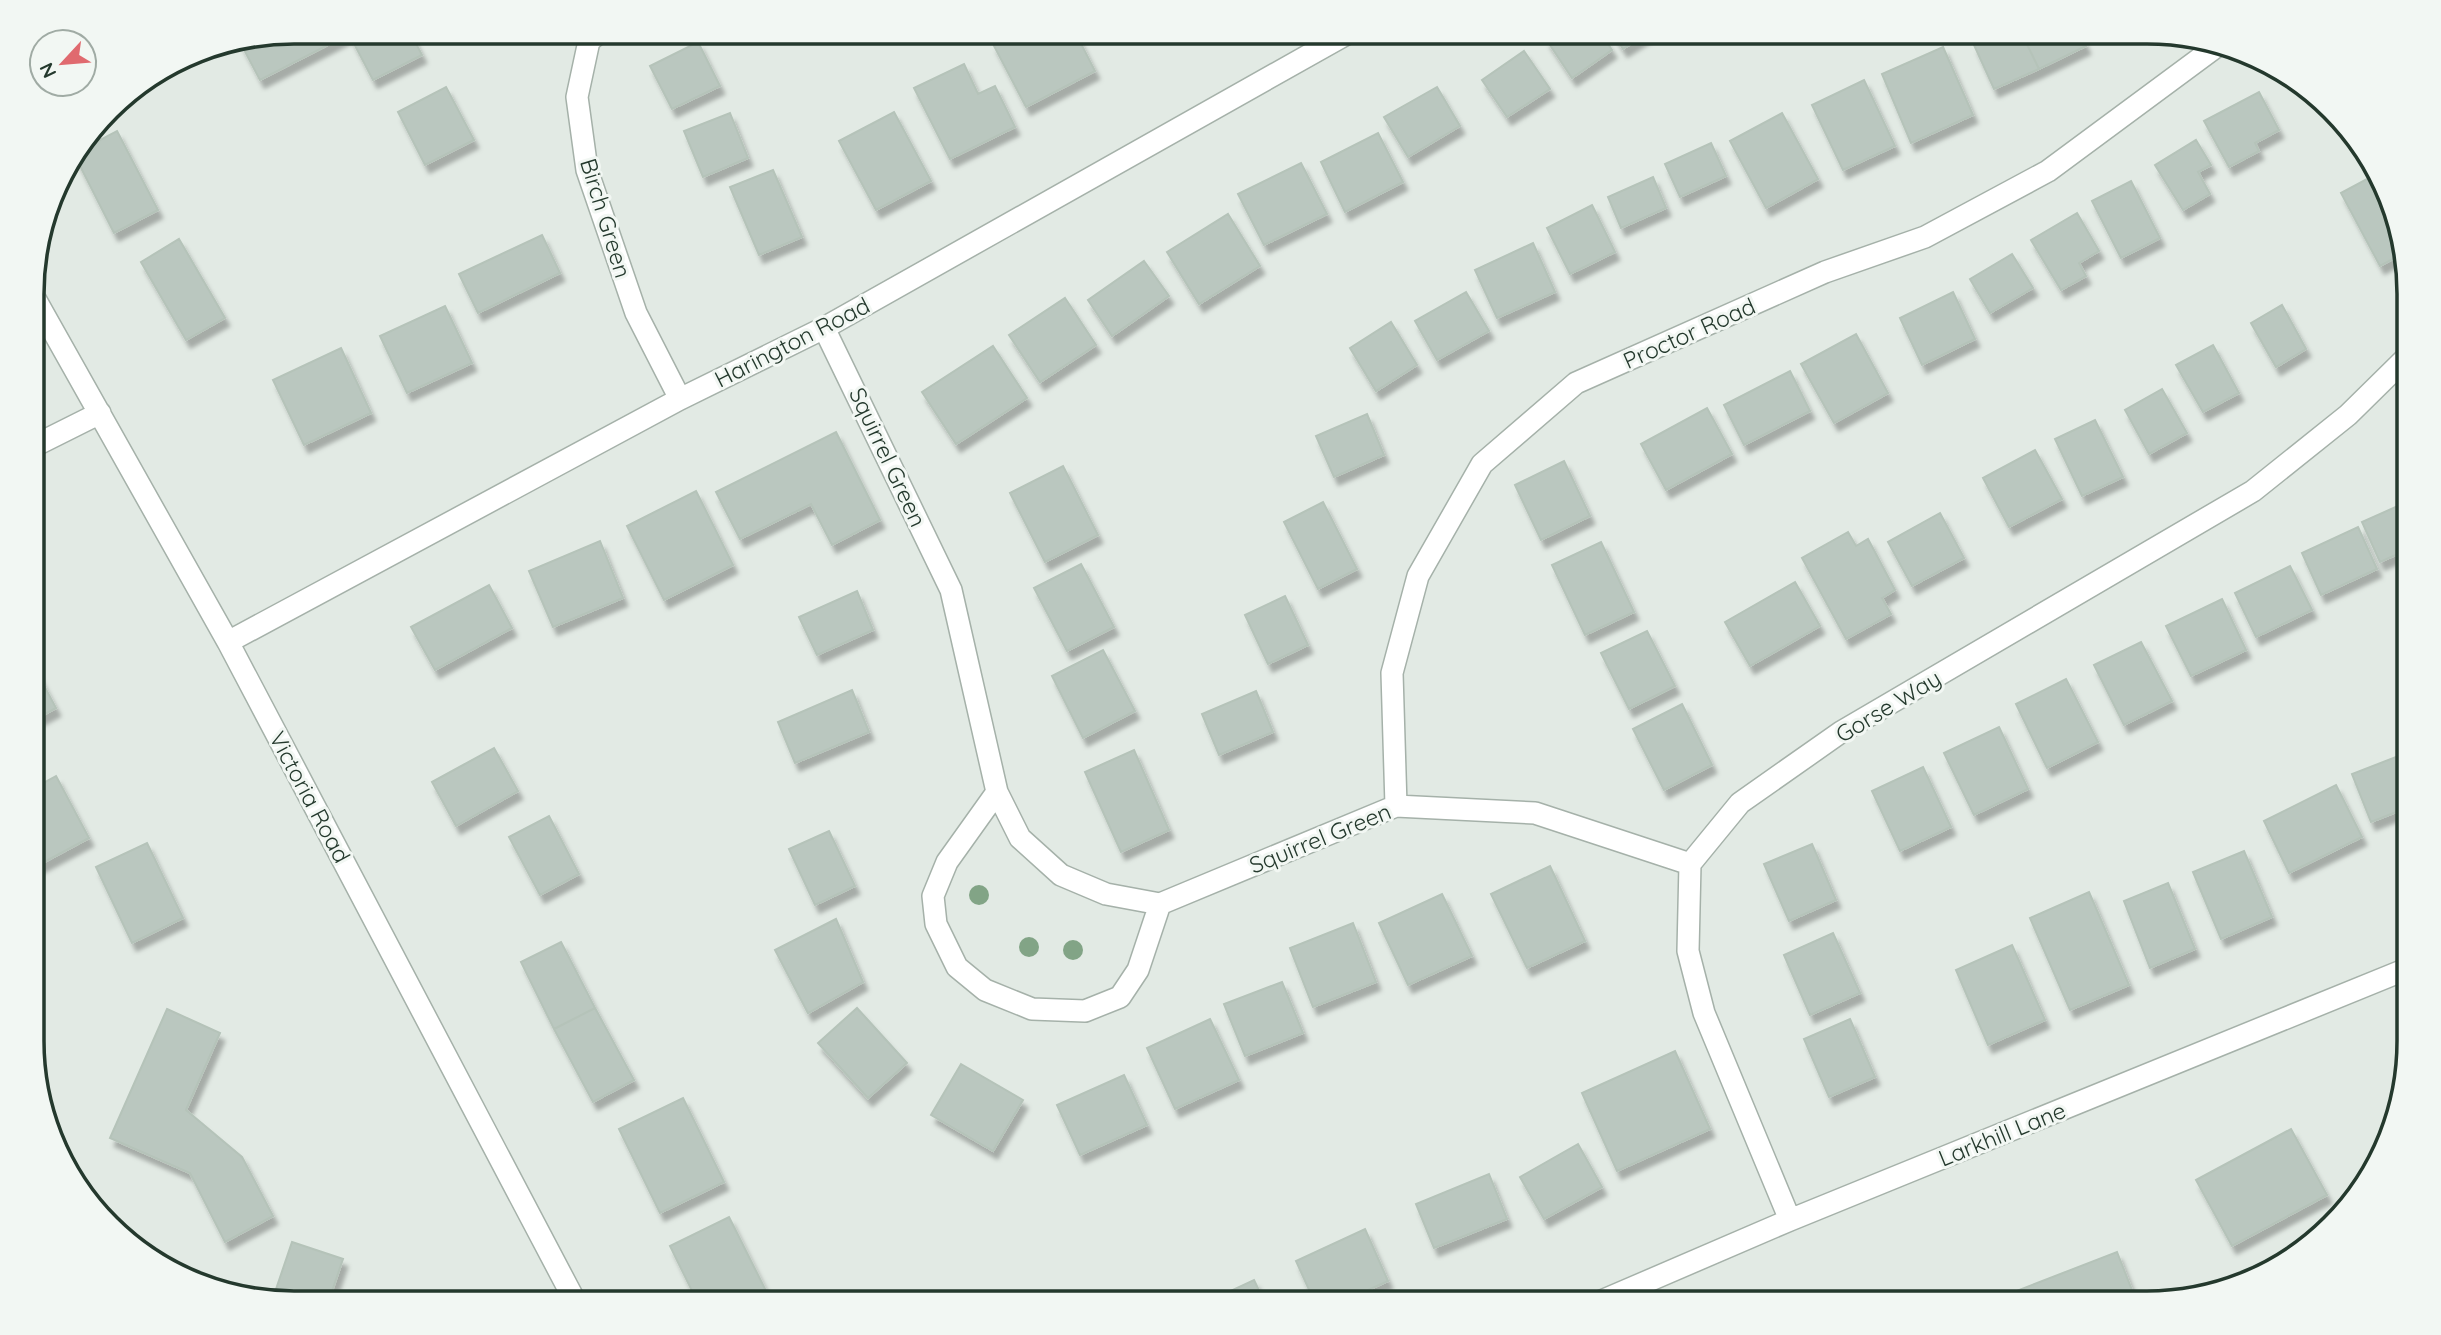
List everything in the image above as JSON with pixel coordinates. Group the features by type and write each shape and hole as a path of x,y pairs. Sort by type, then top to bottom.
{"street":[{"name":"Birch Green","path":"588,44 577,97 587,170 636,313 680,399"},
{"name":"Harington Road","path":"228,642 680,399 824,328 1329,44"},
{"name":"Proctor Road","path":"1396,806 1392,673 1418,576 1482,464 1576,383 1825,272 1925,237 2048,171 2209,52"},
{"name":"Victoria Road","path":"44,315 228,642 570,1291"},
{"name":"Squirrel Green","path":"824,328 857,391 951,590 997,792 1020,838 1060,874 1106,894 1160,904 1396,806 1535,813 1690,864"},
{"name":"Gorse Way","path":"1690,864 1740,803 1841,732 2253,491 2348,415 2397,367"},
{"path":"44,441 100,413"},
{"path":"997,792 947,862 933,896 936,924 957,967 985,990 1032,1009 1085,1011 1120,997 1138,970 1160,904"},
{"path":"1690,864 1688,951 1704,1013 1790,1220"},
{"name":"Larkhill Lane","path":"1625,1291 1790,1220 2397,973"}],"building":[{"path":"277,44 330,44 260,80 244,49"},
{"path":"354,44 416,44 422,55 373,80"},
{"path":"699,44 720,86 672,109 650,66"},
{"path":"993,44 1081,44 1095,71 1026,107"},
{"path":"1549,44 1608,44 1612,50 1572,78"},
{"path":"2027,44 2039,69 1994,89 1974,45"},
{"path":"2027,44 2085,44 2086,46 2039,69"},
{"path":"1943,47 1973,115 1911,143 1882,74"},
{"path":"1524,51 1550,89 1507,117 1482,80"},
{"path":"964,64 978,94 995,86 1015,127 950,159 914,88"},
{"path":"1864,80 1895,146 1843,170 1812,105"},
{"path":"446,87 474,140 425,165 398,112"},
{"path":"1437,87 1460,126 1408,157 1384,117"},
{"path":"2259,92 2279,130 2255,143 2259,151 2229,167 2204,121"},
{"path":"894,112 931,181 876,210 839,141"},
{"path":"730,113 748,158 703,177 684,131"},
{"path":"1782,113 1818,179 1766,208 1730,141"},
{"path":"117,131 158,210 114,233 79,165 93,143"},
{"path":"1378,133 1403,182 1345,212 1321,162"},
{"path":"2196,140 2211,165 2198,172 2210,194 2183,210 2155,165"},
{"path":"1711,143 1726,176 1680,197 1665,164"},
{"path":"1301,163 1327,214 1264,245 1238,194"},
{"path":"773,170 802,237 759,255 730,187"},
{"path":"1653,177 1666,208 1621,228 1608,197"},
{"path":"2369,178 2384,213 2394,258 2380,266 2341,193"},
{"path":"2131,181 2160,238 2121,258 2092,201"},
{"path":"1592,205 1615,252 1570,274 1547,228"},
{"path":"2077,213 2099,251 2079,263 2086,276 2061,290 2031,240"},
{"path":"1228,214 1260,266 1199,304 1167,252"},
{"path":"542,235 560,273 478,313 459,274"},
{"path":"179,239 225,318 186,340 141,262"},
{"path":"1533,243 1555,292 1497,318 1475,270"},
{"path":"2012,254 2033,288 1990,313 1970,279"},
{"path":"1144,261 1169,296 1112,336 1088,300"},
{"path":"1466,292 1489,331 1437,360 1415,321"},
{"path":"1953,292 1975,339 1922,365 1900,318"},
{"path":"1065,298 1096,345 1040,382 1009,335"},
{"path":"2282,305 2306,349 2276,367 2251,323"},
{"path":"445,306 472,363 407,393 380,336"},
{"path":"1391,322 1417,365 1376,391 1350,348"},
{"path":"1856,334 1888,393 1834,423 1801,364"},
{"path":"2213,345 2239,393 2203,412 2176,365"},
{"path":"993,346 1027,398 956,444 922,392"},
{"path":"341,348 371,413 304,445 273,380"},
{"path":"1790,371 1810,411 1744,445 1724,405"},
{"path":"2162,389 2187,433 2149,454 2125,410"},
{"path":"1707,408 1732,454 1666,490 1641,444"},
{"path":"1367,414 1384,455 1334,477 1316,436"},
{"path":"2095,420 2123,477 2082,496 2055,439"},
{"path":"836,432 880,520 832,545 811,504 740,539 716,492"},
{"path":"2035,450 2062,499 2009,527 1983,478"},
{"path":"1564,461 1590,516 1541,540 1515,485"},
{"path":"1063,466 1098,535 1045,562 1010,493"},
{"path":"696,491 733,565 664,600 627,526"},
{"path":"1323,502 1357,569 1318,589 1284,522"},
{"path":"2397,506 2397,554 2380,562 2362,522"},
{"path":"1940,513 1964,558 1912,586 1888,542"},
{"path":"2358,527 2377,569 2321,595 2302,553"},
{"path":"1848,532 1856,546 1868,539 1895,590 1882,598 1891,614 1846,639 1802,558"},
{"path":"600,541 623,598 553,627 529,571"},
{"path":"1601,542 1634,612 1585,635 1552,565"},
{"path":"1081,564 1114,627 1067,651 1034,588"},
{"path":"2290,566 2312,610 2256,637 2235,593"},
{"path":"1795,582 1820,626 1750,666 1725,622"},
{"path":"489,585 512,628 435,670 411,627"},
{"path":"857,591 873,630 817,655 799,617"},
{"path":"1285,596 1308,645 1268,664 1245,615"},
{"path":"2222,599 2246,650 2191,676 2166,626"},
{"path":"1647,631 1675,686 1629,709 1601,653"},
{"path":"2141,642 2172,701 2124,725 2094,665"},
{"path":"1103,650 1135,711 1083,738 1052,676"},
{"path":"2066,679 2098,742 2047,768 2016,704"},
{"path":"44,686 56,708 44,715"},
{"path":"852,690 869,732 795,763 778,722"},
{"path":"1256,691 1273,732 1219,755 1202,714"},
{"path":"1682,704 1712,765 1664,790 1633,729"},
{"path":"1999,727 2028,789 1974,815 1944,753"},
{"path":"494,748 518,791 456,826 432,782"},
{"path":"1134,750 1169,830 1121,852 1085,772"},
{"path":"2397,757 2397,812 2371,822 2352,774"},
{"path":"1923,767 1951,827 1900,851 1872,791"},
{"path":"56,776 89,838 44,862 44,783"},
{"path":"2336,785 2362,837 2289,873 2264,821"},
{"path":"549,816 579,874 540,895 509,837"},
{"path":"829,831 855,886 815,905 789,849"},
{"path":"147,843 183,918 132,943 96,867"},
{"path":"1812,844 1836,900 1789,921 1764,864"},
{"path":"2244,851 2272,917 2221,939 2193,872"},
{"path":"1550,866 1585,941 1527,968 1491,894"},
{"path":"2168,883 2195,949 2150,968 2124,901"},
{"path":"2089,892 2129,985 2070,1010 2030,918"},
{"path":"1442,894 1472,956 1408,985 1379,923"},
{"path":"836,919 863,982 808,1013 775,950"},
{"path":"1353,923 1376,982 1313,1007 1290,948"},
{"path":"1833,933 1860,993 1810,1015 1784,955"},
{"path":"561,942 595,1008 554,1029 521,962"},
{"path":"2012,945 2045,1020 1988,1045 1956,970"},
{"path":"1282,982 1303,1033 1245,1056 1224,1004"},
{"path":"595,1008 634,1080 593,1102 554,1029"},
{"path":"857,1008 907,1063 868,1098 818,1043"},
{"path":"167,1009 220,1033 186,1110 242,1157 273,1216 225,1242 190,1173 110,1138"},
{"path":"1210,1019 1239,1080 1175,1109 1147,1048"},
{"path":"1850,1019 1875,1077 1829,1097 1804,1039"},
{"path":"1675,1051 1710,1129 1617,1171 1582,1093"},
{"path":"961,1064 1023,1100 993,1151 931,1115"},
{"path":"1124,1075 1147,1125 1080,1155 1057,1105"},
{"path":"683,1098 724,1182 660,1213 619,1129"},
{"path":"2291,1129 2327,1195 2232,1246 2196,1180"},
{"path":"1578,1144 1602,1187 1544,1219 1520,1177"},
{"path":"1489,1174 1507,1219 1434,1248 1416,1204"},
{"path":"729,1217 766,1291 692,1291 670,1246"},
{"path":"1365,1229 1388,1281 1366,1291 1310,1291 1296,1261"},
{"path":"292,1242 343,1259 332,1291 275,1291"},
{"path":"2117,1252 2132,1291 2016,1291"},
{"path":"1254,1280 1259,1291 1231,1291"}]}
